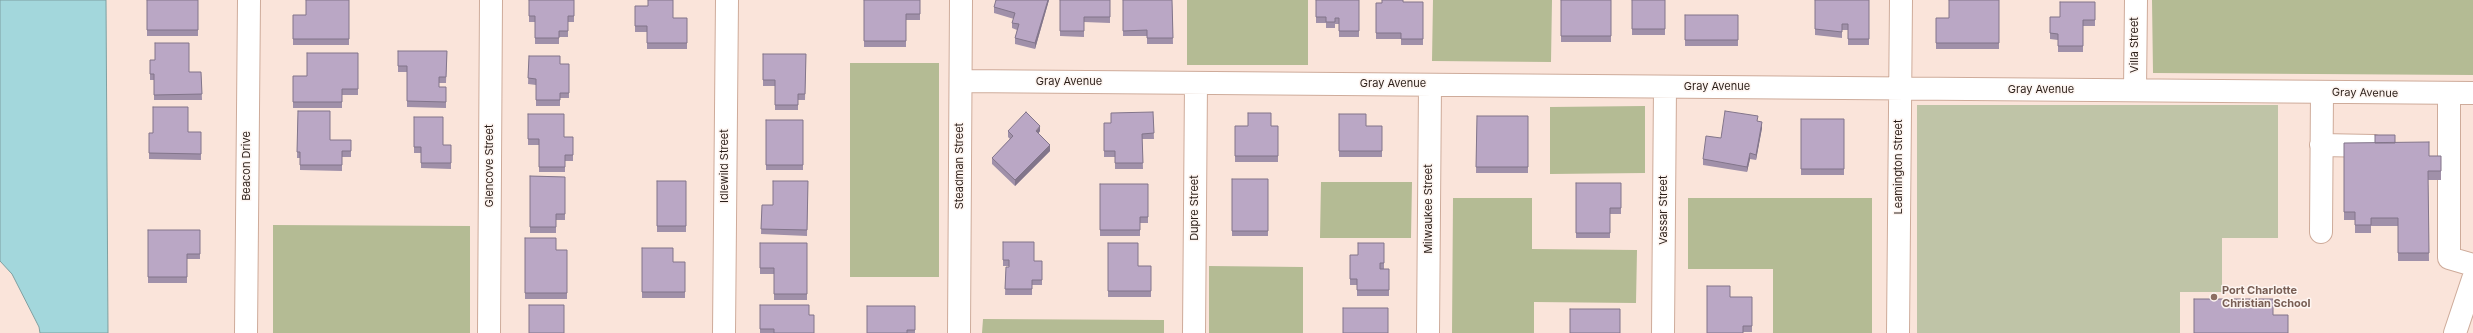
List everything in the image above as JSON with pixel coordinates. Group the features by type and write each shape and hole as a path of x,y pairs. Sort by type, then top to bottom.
{"street":[{"name":"Beacon Drive","path":"246,333 249,0"},
{"name":"Glencove Street","path":"489,333 491,0"},
{"name":"Idlewild Street","path":"724,333 727,0"},
{"name":"Steadman Street","path":"959,333 961,0"},
{"name":"Leamington Street","path":"1898,333 1901,0"},
{"name":"Villa Street","path":"2135,90 2136,0"},
{"name":"Gray Avenue","path":"961,81 2473,94"},
{"name":"Dupre Street","path":"1194,333 1196,83"},
{"name":"Milwaukee Street","path":"1428,333 1430,85"},
{"name":"Vassar Street","path":"1663,333 1665,87"},
{"path":"2321,232 2322,92"},
{"path":"2449,93 2449,258 2473,265"},
{"path":"2322,145 2374,146"},
{"path":"2426,146 2449,146"},
{"path":"2455,333 2473,278"}],"green space":[{"path":"1187,0 1308,0 1308,65 1187,65"},
{"path":"1433,0 1552,0 1551,62 1432,61"},
{"path":"2152,0 2473,0 2473,75 2153,73"},
{"path":"850,63 939,63 939,277 850,277"},
{"path":"1917,105 2278,105 2278,238 2222,238 2222,292 2180,292 2180,333 1917,333"},
{"path":"1645,106 1645,173 1550,174 1550,107"},
{"path":"1321,182 1412,182 1411,238 1320,238"},
{"path":"1453,198 1532,198 1532,249 1637,250 1636,303 1534,302 1534,333 1452,333"},
{"path":"1688,198 1872,198 1872,333 1773,333 1773,269 1688,269"},
{"path":"273,225 470,226 470,333 273,333"},
{"path":"1209,266 1303,267 1303,333 1209,333"},
{"path":"983,319 1164,320 1164,333 982,333"}],"water":[{"path":"0,0 106,0 108,333 40,333 39,327 12,274 0,261"}],"building":[{"path":"147,0 198,0 198,30 147,30"},
{"path":"306,0 349,0 349,39 293,39 293,15 306,15"},
{"path":"529,0 574,0 574,16 568,16 568,31 559,31 559,38 535,38 535,16 529,16"},
{"path":"648,0 673,0 673,18 687,18 687,43 647,43 647,26 635,26 635,6 648,6"},
{"path":"864,0 920,0 920,14 906,14 906,41 864,41"},
{"path":"996,0 1048,0 1035,43 1015,38 1019,24 1012,23 1015,13 994,7"},
{"path":"1060,0 1110,0 1110,17 1084,17 1084,31 1060,31"},
{"path":"1123,0 1172,0 1173,38 1147,38 1147,30 1123,31"},
{"path":"1316,0 1359,0 1359,31 1339,31 1339,18 1335,18 1335,22 1326,22 1326,17 1316,17"},
{"path":"1382,0 1423,2 1423,39 1401,39 1401,33 1376,33 1376,3 1382,3"},
{"path":"1561,0 1611,0 1611,36 1561,36"},
{"path":"1632,0 1665,0 1665,29 1632,29"},
{"path":"1815,0 1869,0 1869,39 1848,39 1848,24 1842,24 1842,32 1815,29"},
{"path":"1949,0 1999,0 1999,43 1936,43 1936,18 1949,18"},
{"path":"2060,2 2095,2 2095,20 2083,20 2083,46 2058,46 2058,34 2050,33 2050,17 2060,17"},
{"path":"1685,15 1738,15 1738,40 1685,40"},
{"path":"155,43 189,43 189,72 201,72 202,94 154,95 154,74 150,74 150,60 155,60"},
{"path":"398,51 447,51 446,77 439,77 439,87 446,87 446,102 407,101 407,66 398,66"},
{"path":"307,53 358,53 358,89 342,89 342,102 293,102 293,76 307,76"},
{"path":"763,54 806,54 805,94 798,94 798,105 775,105 775,80 763,80"},
{"path":"529,56 560,56 560,64 569,64 569,93 560,93 560,100 536,100 536,79 528,78"},
{"path":"153,107 188,107 188,132 201,132 201,154 149,153 149,133 153,133"},
{"path":"298,111 330,111 330,140 351,140 351,151 342,151 342,165 300,165 300,152 297,152"},
{"path":"1725,111 1758,116 1757,121 1762,122 1756,155 1750,153 1747,167 1703,159 1706,136 1721,138"},
{"path":"1026,112 1040,126 1036,131 1050,145 1015,180 992,158 1013,136 1008,131"},
{"path":"1153,112 1154,133 1142,134 1143,163 1115,163 1115,151 1104,151 1104,123 1111,123 1111,113"},
{"path":"1248,113 1271,113 1271,126 1278,126 1278,156 1235,156 1235,126 1248,126"},
{"path":"528,114 564,114 564,137 573,137 573,155 565,155 565,167 539,167 539,139 528,139"},
{"path":"1339,114 1366,114 1366,126 1382,126 1382,151 1339,151"},
{"path":"1477,116 1528,116 1528,167 1476,167"},
{"path":"414,117 443,117 443,145 451,145 451,163 421,163 421,147 414,147"},
{"path":"1801,119 1844,119 1844,169 1801,169"},
{"path":"766,120 803,120 803,165 766,165"},
{"path":"2375,135 2395,135 2395,143 2375,143"},
{"path":"2429,142 2429,156 2441,156 2441,171 2428,171 2429,253 2398,253 2398,218 2371,218 2371,225 2355,225 2355,212 2344,212 2344,143"},
{"path":"530,176 565,177 565,214 556,214 556,227 530,227"},
{"path":"1232,179 1268,179 1268,231 1232,231"},
{"path":"657,181 686,181 686,226 657,226"},
{"path":"773,181 808,181 807,230 761,229 762,205 773,205"},
{"path":"1576,183 1621,183 1621,208 1610,208 1610,233 1576,233"},
{"path":"1100,184 1148,184 1148,217 1140,217 1140,230 1100,230"},
{"path":"148,230 200,230 200,254 187,254 187,277 148,277"},
{"path":"525,238 556,238 556,250 567,250 567,293 525,293"},
{"path":"1003,242 1034,242 1034,261 1042,261 1042,280 1032,280 1032,289 1005,289 1006,267 1009,267 1009,260 1003,260"},
{"path":"760,243 807,243 807,294 774,294 774,268 760,268"},
{"path":"1108,243 1138,243 1138,266 1151,266 1151,291 1108,291"},
{"path":"1358,243 1384,243 1384,263 1380,263 1380,269 1389,269 1389,290 1357,290 1357,279 1350,279 1350,255 1358,255"},
{"path":"642,248 673,248 673,262 685,262 685,292 642,292"},
{"path":"1707,286 1730,286 1730,297 1752,297 1752,326 1743,326 1743,333 1707,333"},
{"path":"2194,299 2273,299 2273,315 2288,315 2288,333 2194,333"},
{"path":"529,305 564,305 564,333 529,333"},
{"path":"760,305 809,305 809,315 814,315 814,333 774,333 774,329 760,329"},
{"path":"867,306 915,306 915,330 907,330 907,333 867,333"},
{"path":"1343,308 1388,308 1388,333 1343,333"},
{"path":"1570,309 1620,309 1620,333 1570,333"}],"place":[{"name":"Port Charlotte Christian School","path":"2214,297"}]}
